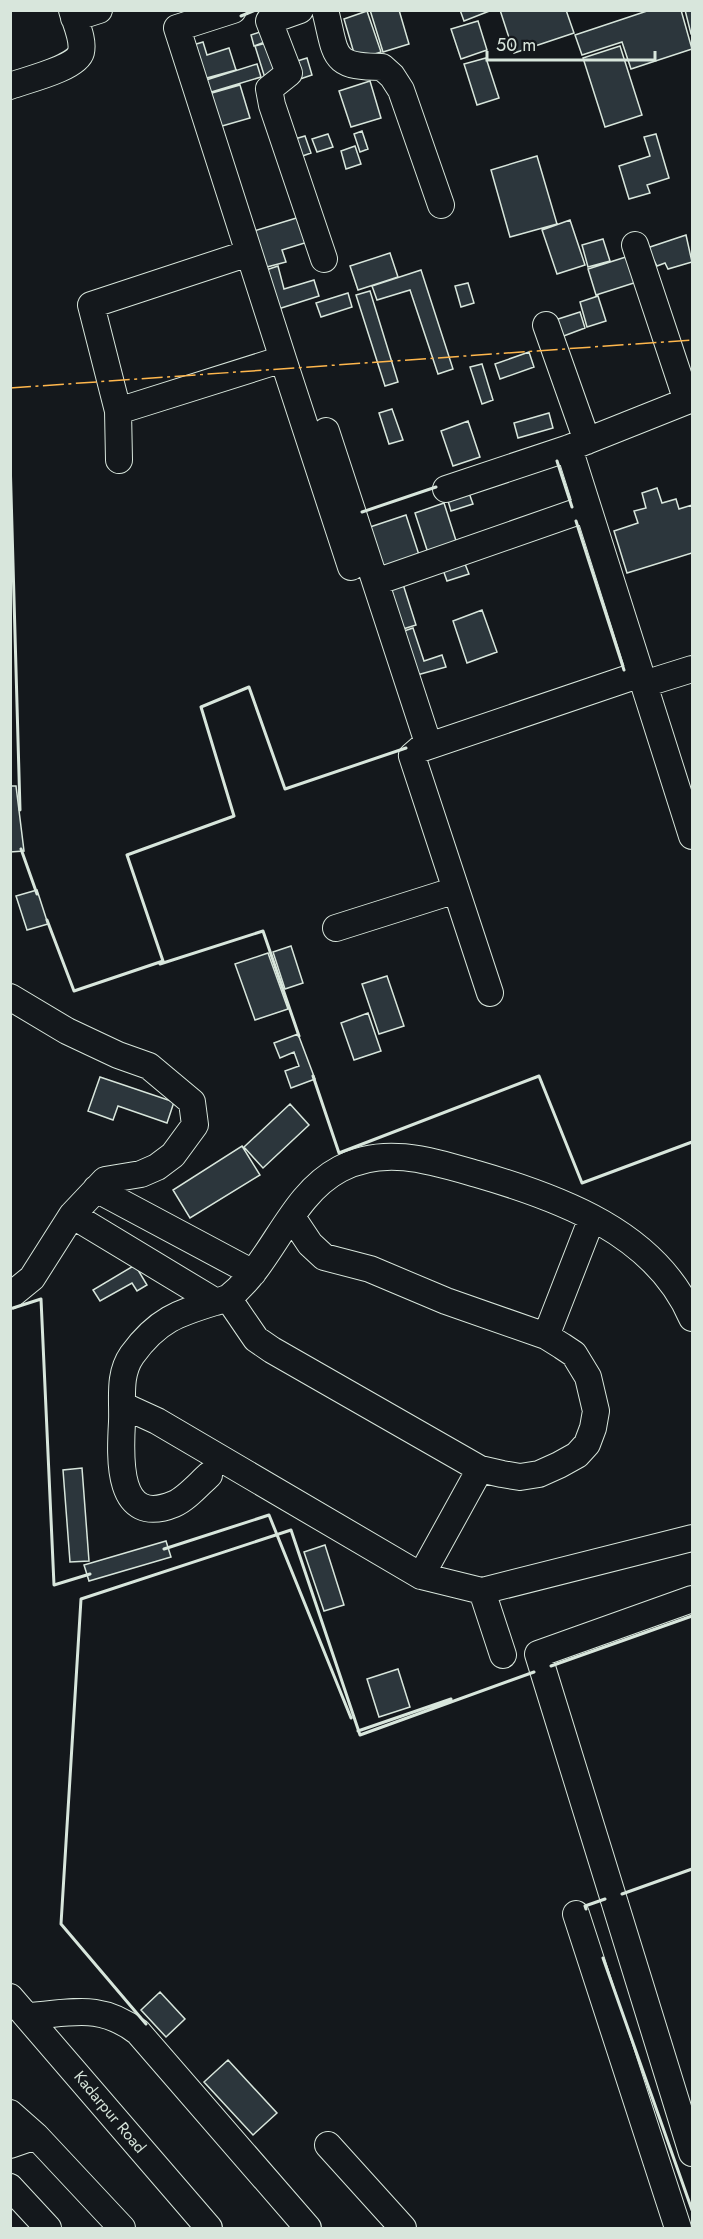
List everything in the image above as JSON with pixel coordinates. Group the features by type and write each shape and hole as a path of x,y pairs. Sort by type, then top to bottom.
{"street":[{"path":"10,86 74,63 81,52 80,38 73,14 99,10"},
{"path":"233,10 177,28 351,567"},
{"path":"300,10 270,21 289,73 270,89 272,105 324,259"},
{"path":"325,10 337,56 342,62 351,66 382,67 393,76 402,90 441,205"},
{"path":"446,489 578,444 690,400 636,245"},
{"path":"119,460 118,411 91,305 249,253"},
{"path":"546,325 578,444 588,508 693,836"},
{"path":"118,411 283,359"},
{"path":"326,431 429,746"},
{"path":"375,582 588,508"},
{"path":"490,993 413,760 416,750 643,679 693,669"},
{"path":"336,928 456,890"},
{"path":"10,997 67,1030 149,1066 192,1102 195,1125 173,1155 157,1167 141,1173 105,1180 72,1215 32,1278 10,1296"},
{"path":"209,1475 175,1504 158,1508 141,1506 133,1500 126,1490 120,1456 121,1388 124,1371 131,1357 155,1329 181,1312 222,1300 253,1273 313,1189 324,1178 362,1160 398,1155 447,1165 515,1185 567,1204 609,1227 666,1273 682,1294 693,1318"},
{"path":"96,1189 253,1273"},
{"path":"72,1215 222,1300 256,1339 272,1350 480,1469 520,1477 539,1474 578,1455 587,1444 597,1411 588,1377 573,1354 546,1336 446,1301 370,1269 324,1257 309,1244 292,1217"},
{"path":"546,1336 592,1218"},
{"path":"122,1406 157,1421 421,1576 482,1591 693,1538"},
{"path":"421,1576 480,1469"},
{"path":"482,1591 503,1655"},
{"path":"693,1599 538,1654 693,2153"},
{"path":"576,1914 678,2229"},
{"name":"Kadarpur Road","path":"10,1997 29,2016 209,2229"},
{"path":"29,2016 106,2013 123,2021 138,2032 309,2229"},
{"path":"10,2113 36,2136 122,2229"},
{"path":"10,2145 36,2136"},
{"path":"328,2145 403,2229"},
{"path":"10,2187 48,2229"}],"building":[{"path":"370,10 399,10 409,44 383,52"},
{"path":"460,10 492,10 464,21"},
{"path":"500,10 566,10 574,33 514,53"},
{"path":"650,10 681,10 692,49 631,69 622,42 582,55 575,35"},
{"path":"685,10 692,10 692,34 691,34"},
{"path":"367,11 381,52 356,60 344,19"},
{"path":"478,21 487,50 461,59 451,29"},
{"path":"266,30 270,40 254,46 251,35"},
{"path":"203,42 207,55 229,48 236,70 203,79 193,45"},
{"path":"270,42 280,73 265,78 255,46"},
{"path":"620,46 642,115 605,127 583,58"},
{"path":"307,58 312,75 300,79 294,62"},
{"path":"486,58 499,98 477,105 464,64"},
{"path":"257,64 261,77 208,93 203,81"},
{"path":"370,81 381,118 351,127 339,91"},
{"path":"240,85 250,118 215,128 205,95"},
{"path":"362,131 368,149 360,152 354,134"},
{"path":"328,134 333,147 317,152 312,139"},
{"path":"656,134 669,178 647,185 650,193 629,199 619,166 650,156 644,137"},
{"path":"305,136 311,153 294,159 288,141"},
{"path":"355,146 361,164 346,169 341,151"},
{"path":"537,156 557,224 510,237 491,170"},
{"path":"303,216 311,241 282,250 286,262 263,268 251,232"},
{"path":"570,220 585,265 557,274 542,230"},
{"path":"686,235 692,262 668,269 665,263 657,266 647,248"},
{"path":"603,239 610,261 588,267 582,245"},
{"path":"390,253 398,277 358,290 350,266"},
{"path":"629,256 637,282 596,295 588,269"},
{"path":"278,266 284,289 314,280 319,296 275,310 263,271"},
{"path":"421,270 453,369 438,374 410,290 377,300 372,286"},
{"path":"468,283 474,303 461,307 455,286"},
{"path":"370,291 398,382 385,386 356,295"},
{"path":"348,293 352,307 321,317 316,303"},
{"path":"598,296 606,321 587,327 580,302"},
{"path":"580,312 585,328 561,337 555,320"},
{"path":"529,352 534,367 500,379 495,364"},
{"path":"482,364 493,400 482,404 470,367"},
{"path":"392,409 403,440 389,444 379,413"},
{"path":"549,413 553,428 518,438 514,423"},
{"path":"468,421 480,457 453,466 441,431"},
{"path":"657,488 662,503 676,499 679,509 692,505 692,553 627,573 614,531 638,523 634,511 646,508 642,493"},
{"path":"469,493 473,504 451,511 448,501"},
{"path":"444,503 459,550 430,559 415,513"},
{"path":"406,515 421,561 385,573 370,527"},
{"path":"463,559 469,574 447,581 442,567"},
{"path":"402,581 416,625 403,629 390,585"},
{"path":"482,610 497,652 467,663 453,621"},
{"path":"413,628 424,661 442,655 446,667 417,675 404,631"},
{"path":"10,786 16,786 24,851 10,852"},
{"path":"37,890 48,924 27,930 16,896"},
{"path":"291,946 303,983 285,989 273,952"},
{"path":"268,953 288,1009 255,1020 235,964"},
{"path":"387,976 404,1026 379,1034 362,984"},
{"path":"368,1013 381,1051 354,1060 341,1023"},
{"path":"298,1034 315,1079 291,1088 285,1071 299,1066 294,1052 280,1058 274,1043"},
{"path":"100,1077 174,1102 167,1123 118,1106 113,1120 88,1111"},
{"path":"290,1104 309,1125 263,1168 244,1147"},
{"path":"242,1146 260,1175 190,1218 173,1190"},
{"path":"135,1265 147,1285 137,1291 132,1283 100,1301 93,1290"},
{"path":"82,1468 89,1561 70,1562 63,1470"},
{"path":"166,1541 171,1557 89,1581 84,1565"},
{"path":"325,1545 344,1605 324,1611 304,1552"},
{"path":"398,1669 410,1707 379,1717 367,1679"},
{"path":"160,1992 185,2019 166,2037 141,2010"},
{"path":"228,2060 277,2113 253,2135 204,2082"}],"wall":[{"path":"241,16 256,10"},
{"path":"10,458 20,810"},
{"path":"557,461 572,507"},
{"path":"362,512 436,487"},
{"path":"576,521 624,670"},
{"path":"47,920 74,991 163,961 127,855 234,816 201,707 249,687 285,789 406,748"},
{"path":"21,849 37,894"},
{"path":"160,964 263,931 299,1036"},
{"path":"313,1076 339,1153 539,1076 582,1183 692,1142"},
{"path":"13,1308 41,1299 54,1585 90,1574"},
{"path":"164,1549 269,1515 351,1718"},
{"path":"146,2024 61,1924 81,1599 291,1530 360,1735 534,1672"},
{"path":"551,1666 692,1616"},
{"path":"358,1731 451,1699"},
{"path":"622,1894 692,1869"},
{"path":"586,1909 585,1906 605,1899"},
{"path":"603,1958 692,2210"}],"power":[{"path":"10,388 692,340"}]}
